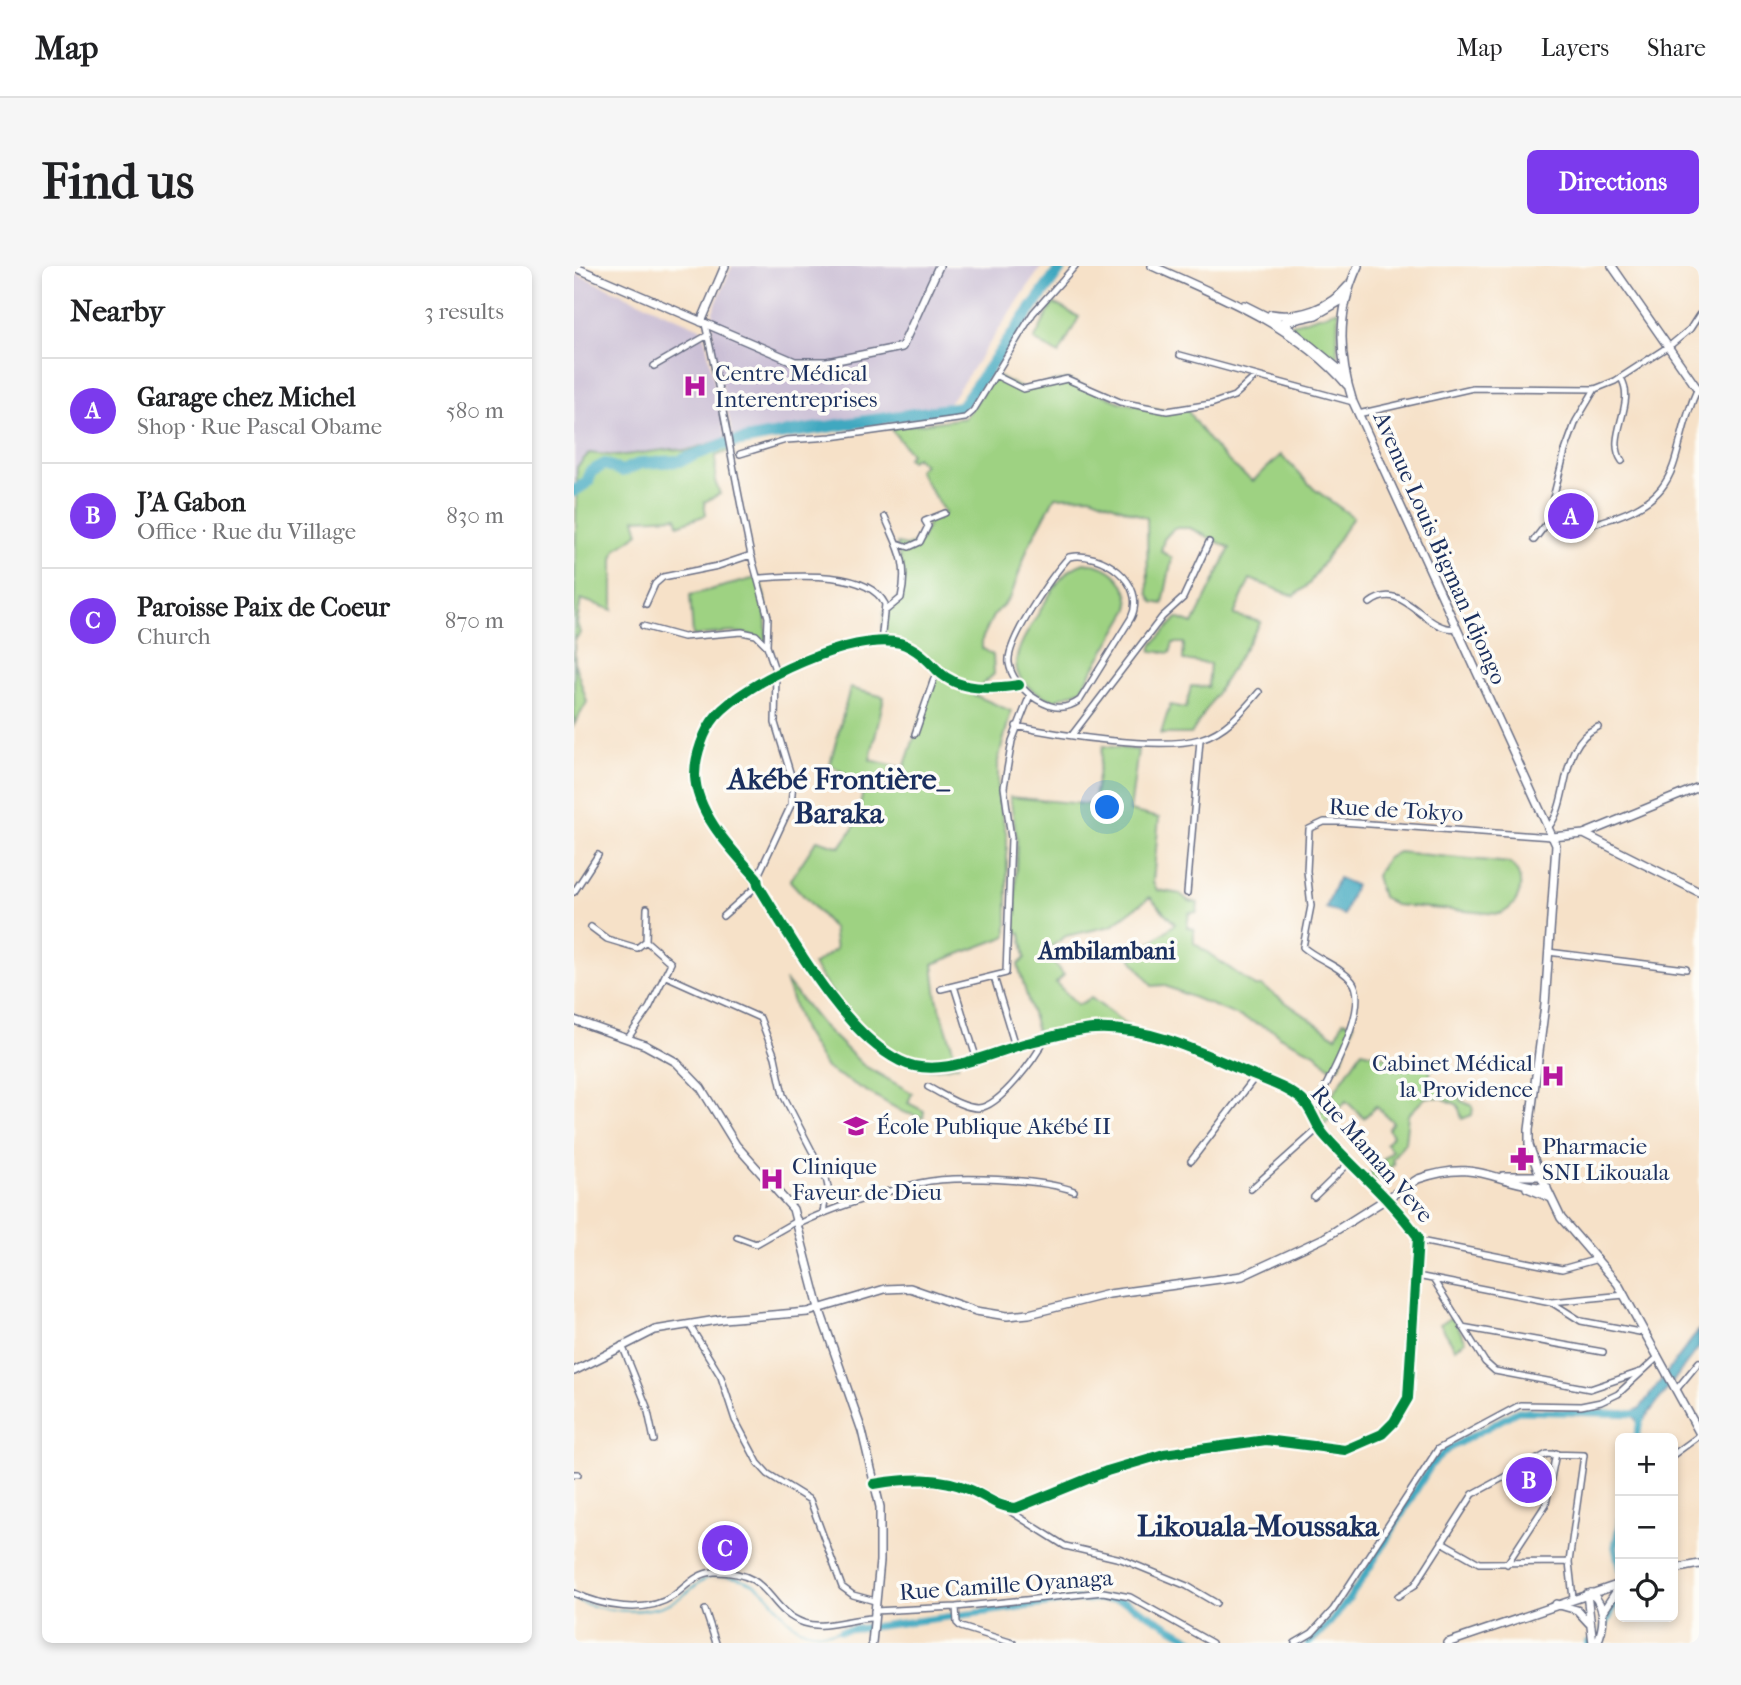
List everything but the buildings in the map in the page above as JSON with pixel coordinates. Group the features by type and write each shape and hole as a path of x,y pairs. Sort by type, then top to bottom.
{"street":[{"path":"723,916 758,881 781,830 792,797 792,774 775,723 776,673 767,646 768,617 735,484 730,438 708,335 703,323 725,266"},
{"path":"574,267 800,363 902,347 939,266"},
{"path":"740,454 786,440 831,437 965,418 973,411 1033,313 1075,266"},
{"name":"Avenue Louis Bigman Idjongo","path":"1358,266 1347,297 1341,330 1346,375 1353,402 1548,828 1556,853 1542,1037 1529,1129 1529,1145 1536,1168"},
{"path":"1551,518 1572,526 1593,524 1632,511 1657,495 1676,463 1698,391 1612,266"},
{"path":"1155,267 1282,323 1346,375"},
{"path":"1255,310 1287,316 1309,311 1331,302 1351,282"},
{"path":"1266,322 1282,323 1316,316 1339,305 1347,297"},
{"path":"1230,301 1308,349 1348,386"},
{"path":"1358,414 1473,388 1595,389 1621,378 1667,348 1690,329 1699,314"},
{"path":"654,366 708,335"},
{"path":"1180,355 1353,402"},
{"path":"995,375 1023,389 1067,379 1120,402 1167,411 1234,396 1255,377"},
{"path":"1621,378 1628,393 1617,447 1622,461"},
{"path":"1534,540 1551,518 1552,502 1565,451 1576,421 1595,389"},
{"path":"897,543 909,547 920,542 928,526 925,521 945,513"},
{"path":"884,612 896,605 904,585 903,554 885,517"},
{"path":"1072,736 1162,617 1183,598 1209,542"},
{"path":"646,604 655,584 663,577 718,566 751,555"},
{"path":"1087,556 1111,567 1136,595 1135,609 1080,700 1070,707 1060,708 1046,706 1030,695 1018,685 1009,663 1012,645 1069,558 1087,556"},
{"path":"760,578 809,575 858,585 881,597 885,604 881,643 899,643 928,658 937,670 973,688 1018,685"},
{"path":"1370,603 1382,595 1391,595 1441,627 1456,628"},
{"path":"643,626 683,637 742,632 756,635 767,646"},
{"name":"Rue Maman Veve","path":"881,643 841,648 776,673 715,717 701,745 695,772 699,794 709,817 758,881 832,997 880,1048 901,1061 928,1069 958,1065 1015,1046 1096,1028 1137,1031 1178,1044 1256,1076 1295,1095 1311,1112 1319,1128 1420,1241 1408,1398 1394,1422 1374,1439 1345,1450 1266,1440 1164,1454 1107,1471 1016,1508 1004,1508"},
{"path":"915,734 937,670"},
{"path":"1016,726 1072,736 1156,742 1200,740 1240,715 1259,692"},
{"path":"941,989 1006,973 1010,940 1011,838 1004,787 1016,726 1030,695"},
{"path":"1548,828 1557,815 1571,759 1586,735 1598,727"},
{"path":"1187,893 1200,740"},
{"path":"1552,837 1584,834 1699,787"},
{"name":"Rue de Tokyo","path":"1311,1112 1354,1022 1357,999 1351,979 1303,947 1311,906 1307,871 1309,829 1324,822 1342,822 1552,837"},
{"path":"1584,834 1699,892"},
{"path":"574,892 598,855"},
{"path":"646,941 647,908"},
{"path":"591,927 622,945 637,948 646,941"},
{"path":"628,1038 649,1008 671,962 646,941"},
{"path":"1548,951 1686,969"},
{"path":"666,976 760,1018 775,1057 783,1095 826,1178 828,1187 823,1212"},
{"path":"994,977 1015,1046"},
{"path":"954,986 976,1057"},
{"path":"574,1020 661,1052 690,1073 736,1145 786,1199 798,1222 819,1308 862,1431 880,1507 880,1561 872,1643"},
{"path":"928,1087 977,1108 984,1106 1000,1096 1020,1075 1045,1039"},
{"path":"1191,1161 1256,1076"},
{"path":"1251,1189 1319,1128"},
{"path":"1314,1197 1350,1162"},
{"path":"1515,1179 1536,1168 1561,1218 1598,1259 1625,1295 1699,1434 1678,1451"},
{"path":"574,1371 654,1330 819,1308 875,1291 899,1287 993,1315 1017,1316 1110,1294 1242,1276 1289,1255 1418,1179 1437,1172 1478,1170 1547,1188"},
{"path":"1515,1179 1542,1176"},
{"path":"1515,1179 1552,1198"},
{"path":"737,1237 756,1244 823,1212 933,1181 1017,1182 1074,1191"},
{"path":"1420,1241 1562,1269 1598,1259"},
{"path":"1417,1276 1551,1302 1625,1295"},
{"path":"1433,1279 1490,1368 1513,1377 1590,1389 1643,1371"},
{"path":"1551,1302 1581,1321 1645,1333"},
{"path":"690,1326 722,1377 734,1420 758,1464 768,1474 810,1500 842,1587 858,1597 875,1601"},
{"path":"1462,1327 1603,1352"},
{"path":"622,1345 648,1407 654,1440"},
{"path":"1295,1643 1312,1633 1333,1610 1438,1449 1520,1405 1581,1406 1601,1402 1618,1394 1658,1357"},
{"path":"1675,1388 1699,1362"},
{"path":"1507,1564 1546,1504 1556,1453"},
{"path":"1398,1596 1415,1585 1473,1494 1534,1460 1556,1453 1584,1455 1569,1562 1573,1598"},
{"path":"874,1484 915,1478 941,1481 970,1490 1004,1508 1042,1534 1074,1550 1121,1559 1187,1586 1216,1603"},
{"path":"1442,1542 1479,1563 1569,1562"},
{"path":"1678,1568 1699,1564"},
{"name":"Rue Camille Oyanaga","path":"574,1593 597,1602 643,1605 671,1598 703,1574 729,1573 746,1576 760,1583 784,1609 808,1624 873,1617 956,1613 1095,1592 1120,1593 1212,1643"},
{"path":"1447,1643 1555,1604 1615,1586"},
{"path":"1589,1593 1600,1601 1604,1611"},
{"path":"1589,1593 1589,1623 1595,1643"},
{"path":"1603,1643 1601,1633 1604,1611 1615,1593"},
{"path":"1555,1604 1577,1610 1589,1623"},
{"path":"705,1610 716,1643"},
{"path":"956,1613 961,1626 1013,1643"},
{"path":"1595,1643 1601,1633"}],"shaded area":[{"path":"732,266 1042,266 949,403 733,437 713,346 713,311"},
{"path":"574,273 700,328 706,342 726,439 685,451 672,449 617,456 589,453 574,482"}],"green space":[{"path":"1053,303 1079,317 1059,354 1034,340"},
{"path":"1338,310 1337,363 1290,325"},
{"path":"995,375 1023,389 1067,379 1120,402 1167,411 1186,408 1215,448 1253,481 1281,455 1314,489 1353,517 1309,584 1294,596 1250,579 1234,615 1261,622 1191,734 1161,734 1170,705 1186,708 1191,686 1208,687 1210,664 1183,660 1184,643 1173,643 1170,653 1151,651 1153,644 1177,618 1193,624 1230,548 1190,528 1174,528 1164,539 1161,551 1172,558 1163,604 1153,602 1148,593 1147,518 1090,496 1055,497 1028,547 1011,596 993,616 982,639 982,648 993,655 994,674 972,694 1011,711 998,761 998,797 1007,837 1007,936 933,964 937,998 958,1065 929,1069 906,1063 889,1054 847,1013 813,965 836,949 833,928 790,881 817,840 840,847 856,824 864,787 830,764 850,688 884,697 870,760 904,768 937,670 926,658 912,650 881,643 884,612 892,606 901,590 902,572 897,543 905,546 920,542 928,526 925,521 945,513 918,470 924,465 916,457 911,461 907,458 911,454 890,428 965,418"},
{"path":"726,439 729,451 716,456 715,481 720,494 704,502 706,515 678,525 677,517 635,519 639,533 616,549 613,559 613,610 581,599 577,623 580,633 574,641 577,467 589,453 617,456 672,449 685,451"},
{"path":"1084,563 1102,567 1117,576 1126,591 1129,609 1081,690 1054,700 1024,683 1016,663 1031,625 1058,582 1069,571"},
{"path":"760,577 765,599 767,646 759,639 742,633 693,636 690,595"},
{"path":"574,643 575,664 587,702 574,725"},
{"path":"1103,746 1138,750 1130,811 1159,818 1153,882 1157,890 1180,894 1189,901 1198,903 1197,912 1189,913 1187,927 1194,929 1194,943 1255,986 1262,986 1336,1037 1343,1021 1354,1024 1340,1066 1333,1070 1315,1053 1279,1036 1275,1031 1163,985 1152,986 1131,958 1175,924 1150,897 1111,926 1066,936 1044,952 1064,975 1056,983 1078,1005 1091,998 1127,1025 1090,1025 1038,1035 1018,965 1025,958 1021,934 1014,930 1017,840 1010,797 1093,805"},
{"path":"1398,852 1510,863 1519,876 1517,899 1499,914 1395,905 1382,897 1376,876 1386,859"},
{"path":"785,980 821,1024 863,1065 912,1093 908,1103 924,1111 923,1118 903,1112 826,1068 803,1030"},
{"path":"1362,1051 1431,1068 1428,1084 1459,1089 1461,1101 1473,1106 1472,1115 1462,1119 1458,1105 1442,1098 1426,1097 1408,1115 1405,1142 1392,1159 1394,1164 1376,1181 1369,1174 1392,1151 1386,1143 1393,1135 1388,1129 1393,1122 1376,1106 1364,1118 1346,1101 1323,1126 1317,1117"},
{"path":"1452,1317 1466,1341 1455,1348 1440,1324"}],"water":[{"path":"1338,878 1355,885 1344,915 1326,908"},
{"path":"1699,1330 1699,1347 1643,1421 1636,1420 1632,1412 1640,1408"}],"waterway":[{"path":"574,491 588,482 590,472 605,464 622,471 641,463 679,461 724,444 961,407 1062,266"},
{"path":"1308,1643 1324,1629 1358,1586 1433,1463 1448,1449 1518,1411 1641,1414"},
{"path":"1637,1433 1643,1412"},
{"path":"574,1599 608,1609 646,1610 668,1604 708,1577 729,1576 758,1586 793,1624 804,1630 820,1633 841,1631"},
{"path":"841,1631 1076,1600 1115,1599 1126,1602 1198,1643"},
{"path":"1603,1639 1604,1628 1615,1605"}],"cycle path":[{"path":"874,1484 899,1480 947,1482 999,1504 1016,1508 1107,1471 1164,1454 1266,1440 1345,1450 1382,1434 1394,1422 1408,1398 1418,1237 1397,1210 1325,1136 1302,1100 1281,1087 1188,1047 1151,1035 1113,1029 1069,1033 946,1067 930,1068 900,1061 879,1048 858,1029 820,982 758,885 757,878 717,831 697,790 695,768 701,744 716,716 751,688 802,662 830,652 856,644 880,641 900,643 916,651 956,683 987,688 1019,685"}],"place":[{"name":"Centre Médical Interentreprises","path":"695,386"},
{"name":"Garage chez Michel","path":"1571,516"},
{"name":"Cabinet Médical la Providence","path":"1553,1076"},
{"name":"École Publique Akébé II","path":"856,1126"},
{"name":"Pharmacie SNI Likouala","path":"1522,1159"},
{"name":"Clinique Faveur de Dieu","path":"772,1179"},
{"name":"J'A Gabon","path":"1529,1480"},
{"name":"Paroisse Paix de Coeur","path":"725,1548"}],"district":[{"name":"Akébé Frontière_ Baraka","path":"839,796"},
{"name":"Ambilambani","path":"1107,951"},
{"name":"Likouala-Moussaka","path":"1258,1526"}]}
